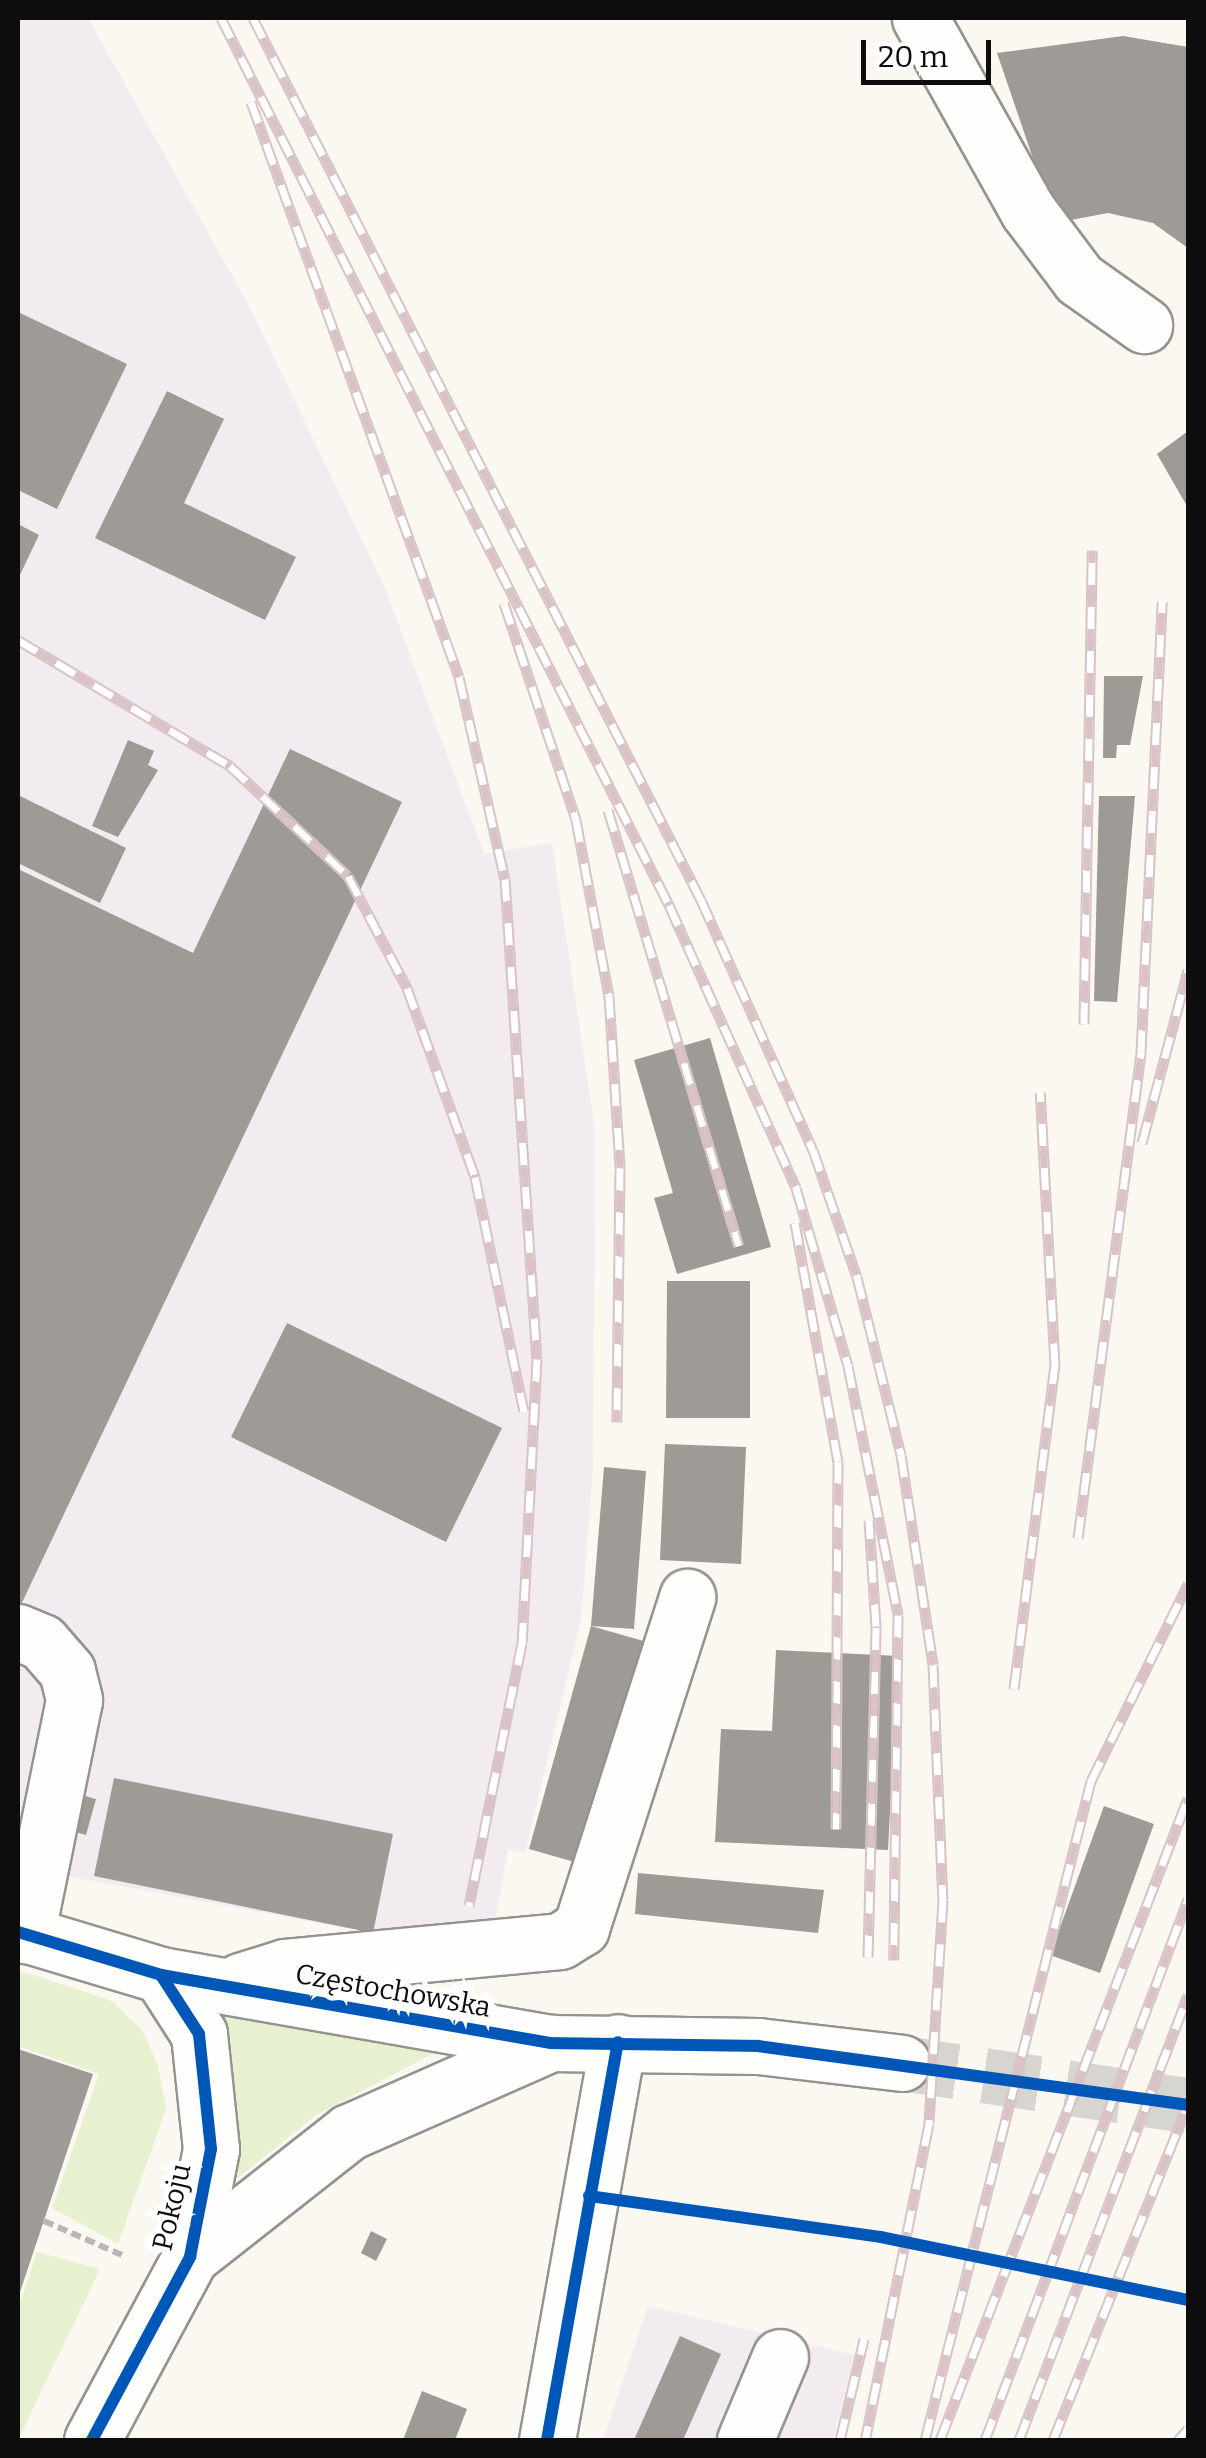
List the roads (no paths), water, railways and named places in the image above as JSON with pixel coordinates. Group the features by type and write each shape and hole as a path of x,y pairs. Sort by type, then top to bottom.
{"street":[{"path":"920,18 1028,211 1080,278 1144,325"},
{"path":"222,1986 285,1967 560,1940 581,1928 688,1596"},
{"path":"18,1632 42,1642 66,1671 74,1700 22,1933"},
{"name":"Częstochowska","path":"22,1933 161,1975 551,2043 618,2042 902,2063"},
{"name":"Pokoju","path":"92,2440 190,2257 210,2148 209,2096 199,2034 161,1975"},
{"path":"546,2440 618,2042"},
{"name":"Pokoju","path":"190,2257 350,2132 551,2043"},
{"path":"745,2440 780,2357"}],"tunnel":[{"path":"902,2063 1188,2105"}],"railway":[{"path":"221,18 669,905 796,1188 848,1366 898,1615 894,1960"},
{"path":"253,18 701,900 813,1150 857,1277 901,1455 933,1665 943,1900 929,2124 865,2440"},
{"path":"251,102 459,677 505,879 537,1359 522,1643 469,1906"},
{"path":"1084,1024 1092,550"},
{"path":"1078,1538 1141,1052 1162,601"},
{"path":"504,603 576,820 609,996 620,1168 617,1422"},
{"path":"18,640 230,766 348,876 407,988 475,1177 524,1411"},
{"path":"608,810 739,1246"},
{"path":"1142,1143 1188,970"},
{"path":"1014,1689 1055,1365 1040,1092"},
{"path":"795,1223 838,1461 836,1829"},
{"path":"868,1957 876,1626 869,1520"},
{"path":"925,2440 1091,1781 1188,1584"},
{"path":"940,2440 1188,1798"},
{"path":"985,2440 1188,1899"},
{"path":"1019,2440 1188,1995"},
{"path":"1053,2440 1188,2104"},
{"path":"840,2440 864,2339"},
{"path":"1178,2440 1188,2429"}]}
